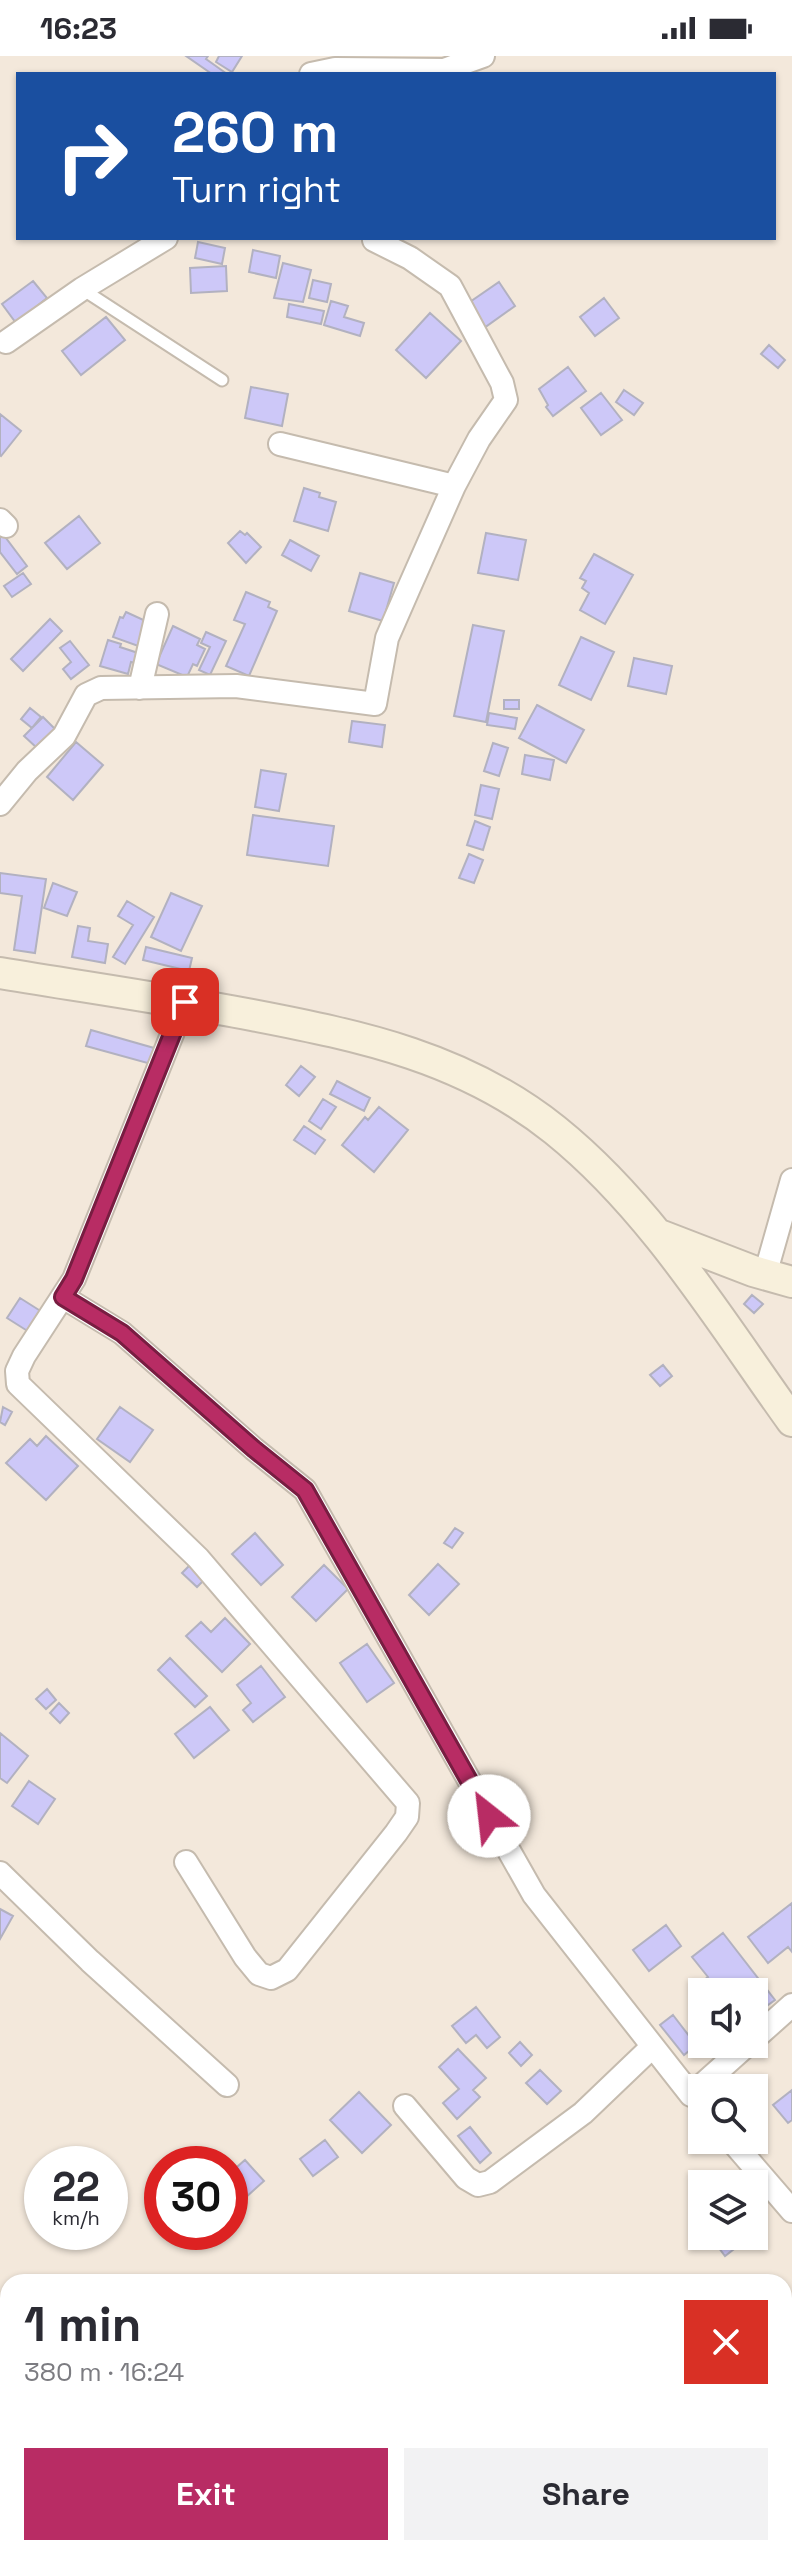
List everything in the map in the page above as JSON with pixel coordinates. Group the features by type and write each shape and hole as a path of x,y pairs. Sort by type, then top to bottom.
{"street":[{"path":"321,72 335,69 444,70 483,56"},
{"path":"2,342 163,240"},
{"path":"0,804 27,771 64,736 86,695 101,688 236,686 375,704 387,638 454,486 479,439 506,400 502,383 450,286 410,258 374,240"},
{"path":"280,444 454,486"},
{"path":"140,688 157,614"},
{"path":"0,973 185,1002 386,1045 454,1068 507,1097 555,1130 609,1181 657,1234 792,1421"},
{"path":"185,1002 74,1279 24,1356 17,1371 18,1384 198,1558 408,1803 407,1817 396,1833 287,1970 271,1978 259,1974 245,1957 186,1862"},
{"path":"657,1234 753,1271 780,1275 792,1180"},
{"path":"63,1297 122,1333 305,1490 534,1895 688,2091"},
{"path":"0,1873 90,1961 227,2085"},
{"path":"768,2026 792,2005"},
{"path":"405,2106 466,2178 478,2185 490,2182 583,2113 652,2047"},
{"path":"721,2074 735,2058"},
{"path":"743,2154 792,2211"}],"lane":[{"path":"82,289 222,380"}],"building":[{"path":"186,56 208,56 206,59 224,72 209,72"},
{"path":"219,56 242,56 232,72 216,62"},
{"path":"198,242 225,248 222,264 195,258"},
{"path":"253,250 280,256 276,278 249,272"},
{"path":"283,263 311,270 303,302 274,298"},
{"path":"226,266 227,291 191,293 190,268"},
{"path":"313,280 331,284 327,302 309,298"},
{"path":"33,281 47,298 16,323 2,304"},
{"path":"499,282 515,306 484,328 467,304"},
{"path":"604,298 619,318 595,336 580,317"},
{"path":"331,301 348,306 344,317 364,323 360,336 324,325"},
{"path":"289,304 324,311 321,324 287,317"},
{"path":"430,313 461,341 426,378 396,350"},
{"path":"106,317 125,340 81,375 62,351"},
{"path":"769,345 785,360 778,368 761,354"},
{"path":"568,367 586,391 553,416 539,389"},
{"path":"251,387 288,394 282,426 245,418"},
{"path":"624,390 643,403 634,415 616,402"},
{"path":"601,393 622,420 601,435 581,408"},
{"path":"0,414 21,431 1,456 0,455"},
{"path":"304,488 336,502 328,531 294,521"},
{"path":"79,516 100,543 67,569 45,543"},
{"path":"0,530 27,566 17,574 0,552"},
{"path":"240,531 245,535 247,533 261,547 246,563 228,543"},
{"path":"486,533 526,540 518,580 478,573"},
{"path":"290,540 319,556 311,571 282,555"},
{"path":"594,554 633,575 605,624 580,610 589,593 582,588 586,581 580,578"},
{"path":"23,573 31,584 12,597 4,586"},
{"path":"360,573 394,583 383,621 349,611"},
{"path":"246,592 270,602 268,607 277,611 249,676 226,666 245,624 234,620"},
{"path":"126,612 150,623 141,647 113,637 120,617 123,618"},
{"path":"50,619 62,631 23,671 11,659"},
{"path":"473,625 504,631 486,722 454,716"},
{"path":"173,626 200,639 197,645 205,649 197,666 193,664 187,677 156,664"},
{"path":"206,632 226,641 210,675 199,670 210,647 201,643"},
{"path":"581,637 614,652 591,700 559,685"},
{"path":"108,640 138,653 135,663 131,662 128,674 100,666"},
{"path":"70,641 89,665 71,679 63,669 71,662 60,648"},
{"path":"634,658 672,666 666,694 628,686"},
{"path":"504,700 519,700 519,709 504,709"},
{"path":"537,705 584,730 566,763 519,738"},
{"path":"30,708 41,717 32,728 21,719"},
{"path":"489,713 517,718 515,729 487,725"},
{"path":"43,717 55,729 37,748 24,736"},
{"path":"352,721 385,725 382,747 349,742"},
{"path":"76,742 103,765 73,800 47,777"},
{"path":"493,743 508,748 499,776 484,771"},
{"path":"525,755 554,760 550,780 522,774"},
{"path":"261,770 286,774 279,811 255,807"},
{"path":"481,785 499,789 492,819 475,815"},
{"path":"253,815 334,826 328,866 247,855"},
{"path":"475,821 490,827 483,850 467,845"},
{"path":"469,854 483,860 474,883 459,878"},
{"path":"0,873 46,879 35,953 14,950 22,896 0,893"},
{"path":"53,883 77,892 67,916 44,908"},
{"path":"171,893 202,906 181,951 151,937"},
{"path":"127,901 154,917 125,964 113,957 133,925 118,916"},
{"path":"78,926 90,928 88,941 108,944 105,963 72,957"},
{"path":"146,947 192,958 189,971 143,960"},
{"path":"91,1030 168,1052 151,1064 86,1046"},
{"path":"301,1066 315,1077 299,1096 286,1085"},
{"path":"337,1081 370,1098 364,1111 330,1094"},
{"path":"323,1099 336,1107 321,1129 309,1121"},
{"path":"379,1107 408,1130 374,1172 342,1145 365,1117 368,1120"},
{"path":"304,1126 325,1140 315,1154 294,1140"},
{"path":"752,1295 763,1304 754,1313 744,1304"},
{"path":"20,1298 50,1317 37,1337 7,1318"},
{"path":"663,1365 672,1376 660,1386 650,1375"},
{"path":"3,1407 12,1412 5,1425 0,1422"},
{"path":"120,1407 153,1430 130,1462 97,1439"},
{"path":"46,1436 78,1466 46,1500 6,1463 30,1439 37,1446"},
{"path":"455,1528 463,1533 452,1548 444,1543"},
{"path":"255,1533 283,1565 261,1585 232,1554"},
{"path":"438,1564 459,1584 429,1615 409,1595"},
{"path":"190,1565 205,1579 197,1587 182,1573"},
{"path":"324,1565 348,1589 316,1621 292,1597"},
{"path":"225,1618 250,1644 222,1672 186,1636 201,1622 211,1632"},
{"path":"367,1644 394,1683 367,1702 340,1663"},
{"path":"170,1658 207,1696 195,1707 158,1670"},
{"path":"261,1666 285,1697 253,1722 243,1710 251,1703 237,1685"},
{"path":"47,1689 56,1700 46,1709 36,1699"},
{"path":"59,1703 69,1713 60,1723 50,1713"},
{"path":"210,1707 229,1730 194,1758 175,1734"},
{"path":"0,1733 28,1756 7,1783 0,1778"},
{"path":"29,1781 55,1799 38,1824 12,1806"},
{"path":"792,1903 792,1952 788,1947 768,1963 748,1937"},
{"path":"0,1909 13,1916 0,1939"},
{"path":"666,1925 681,1946 649,1971 633,1950"},
{"path":"723,1933 758,1978 707,1978 692,1957"},
{"path":"768,1991 775,2000 768,2005"},
{"path":"476,2007 500,2037 487,2048 476,2035 466,2043 452,2026"},
{"path":"673,2015 688,2035 688,2052 684,2055 660,2025"},
{"path":"520,2042 532,2055 521,2066 509,2053"},
{"path":"458,2049 486,2078 473,2090 480,2097 457,2119 443,2103 459,2089 439,2067"},
{"path":"540,2070 561,2091 547,2104 526,2083"},
{"path":"792,2090 792,2120 788,2123 773,2105"},
{"path":"359,2092 391,2125 362,2153 330,2120"},
{"path":"470,2127 491,2153 480,2163 458,2136"},
{"path":"325,2140 338,2157 313,2176 300,2159"},
{"path":"248,2163 264,2181 248,2195"}],"route":[{"path":"185,1002 74,1279 63,1297 122,1333 305,1490 489,1816"}]}
